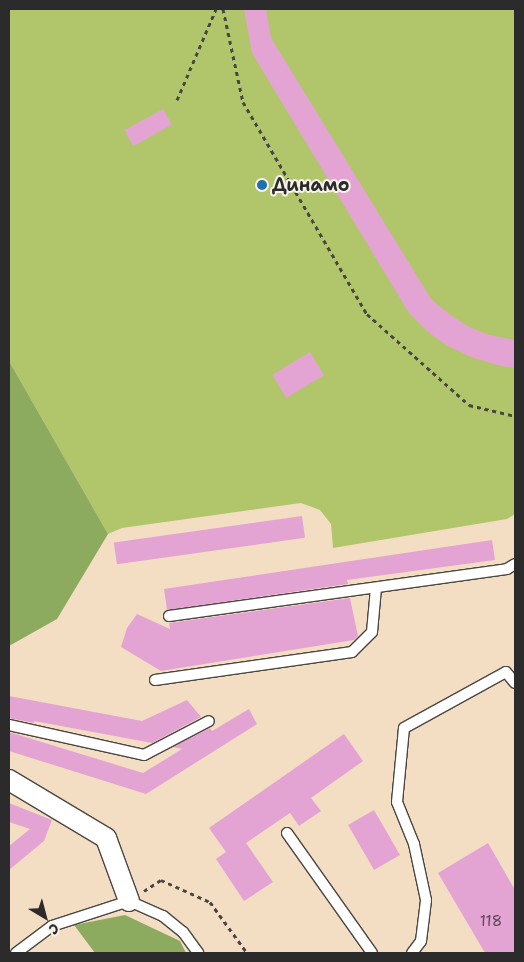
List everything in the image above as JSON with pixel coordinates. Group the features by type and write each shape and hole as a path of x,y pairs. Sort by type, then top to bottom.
{"street":[{"path":"12,780 106,838 129,901"}],"lane":[{"path":"169,616 507,570 515,564"},
{"path":"155,680 352,652 372,632 376,588"},
{"path":"412,953 421,941 426,900 414,844 397,802 404,728 506,672 515,682"},
{"path":"9,725 144,755 209,721"},
{"path":"286,833 372,953"},
{"path":"16,953 52,926 129,901 163,916 183,932 198,953"}],"path":[{"path":"177,100 216,9"},
{"path":"223,9 243,102 367,314 469,405 515,416"},
{"path":"129,901 161,880 210,902 247,953"}],"green space":[{"name":"Динамо","path":"9,9 515,9 515,514 507,519 333,548 331,524 320,510 301,503 122,528 108,534 9,361"},
{"path":"9,361 108,534 57,619 9,646"},
{"path":"125,915 180,941 186,953 95,953 74,925"}],"building":[{"path":"244,9 266,9 271,38 431,299 469,327 489,335 515,340 515,368 471,357 446,345 427,331 409,313 252,53"},
{"path":"163,109 172,125 133,146 125,130"},
{"path":"310,352 324,375 286,398 272,375"},
{"path":"302,516 305,538 117,564 114,542"},
{"path":"492,540 495,560 347,580 348,584 167,610 164,589"},
{"path":"350,598 358,636 354,640 161,671 121,647 127,628 137,614 170,629 169,623"},
{"path":"9,696 142,721 187,700 201,717 152,743 9,718"},
{"path":"249,709 257,724 146,794 9,751 9,732 143,773 182,749 173,747 210,728 212,731"},
{"path":"344,734 363,761 311,798 321,811 299,826 290,813 246,843 273,882 244,901 216,859 226,852 209,828"},
{"path":"9,803 52,820 44,841 9,870 9,846 30,829 9,822"},
{"path":"374,810 400,855 374,870 348,825"},
{"path":"488,843 515,890 515,953 485,953 438,873"}],"place":[{"name":"Динамо","path":"262,185"}]}
